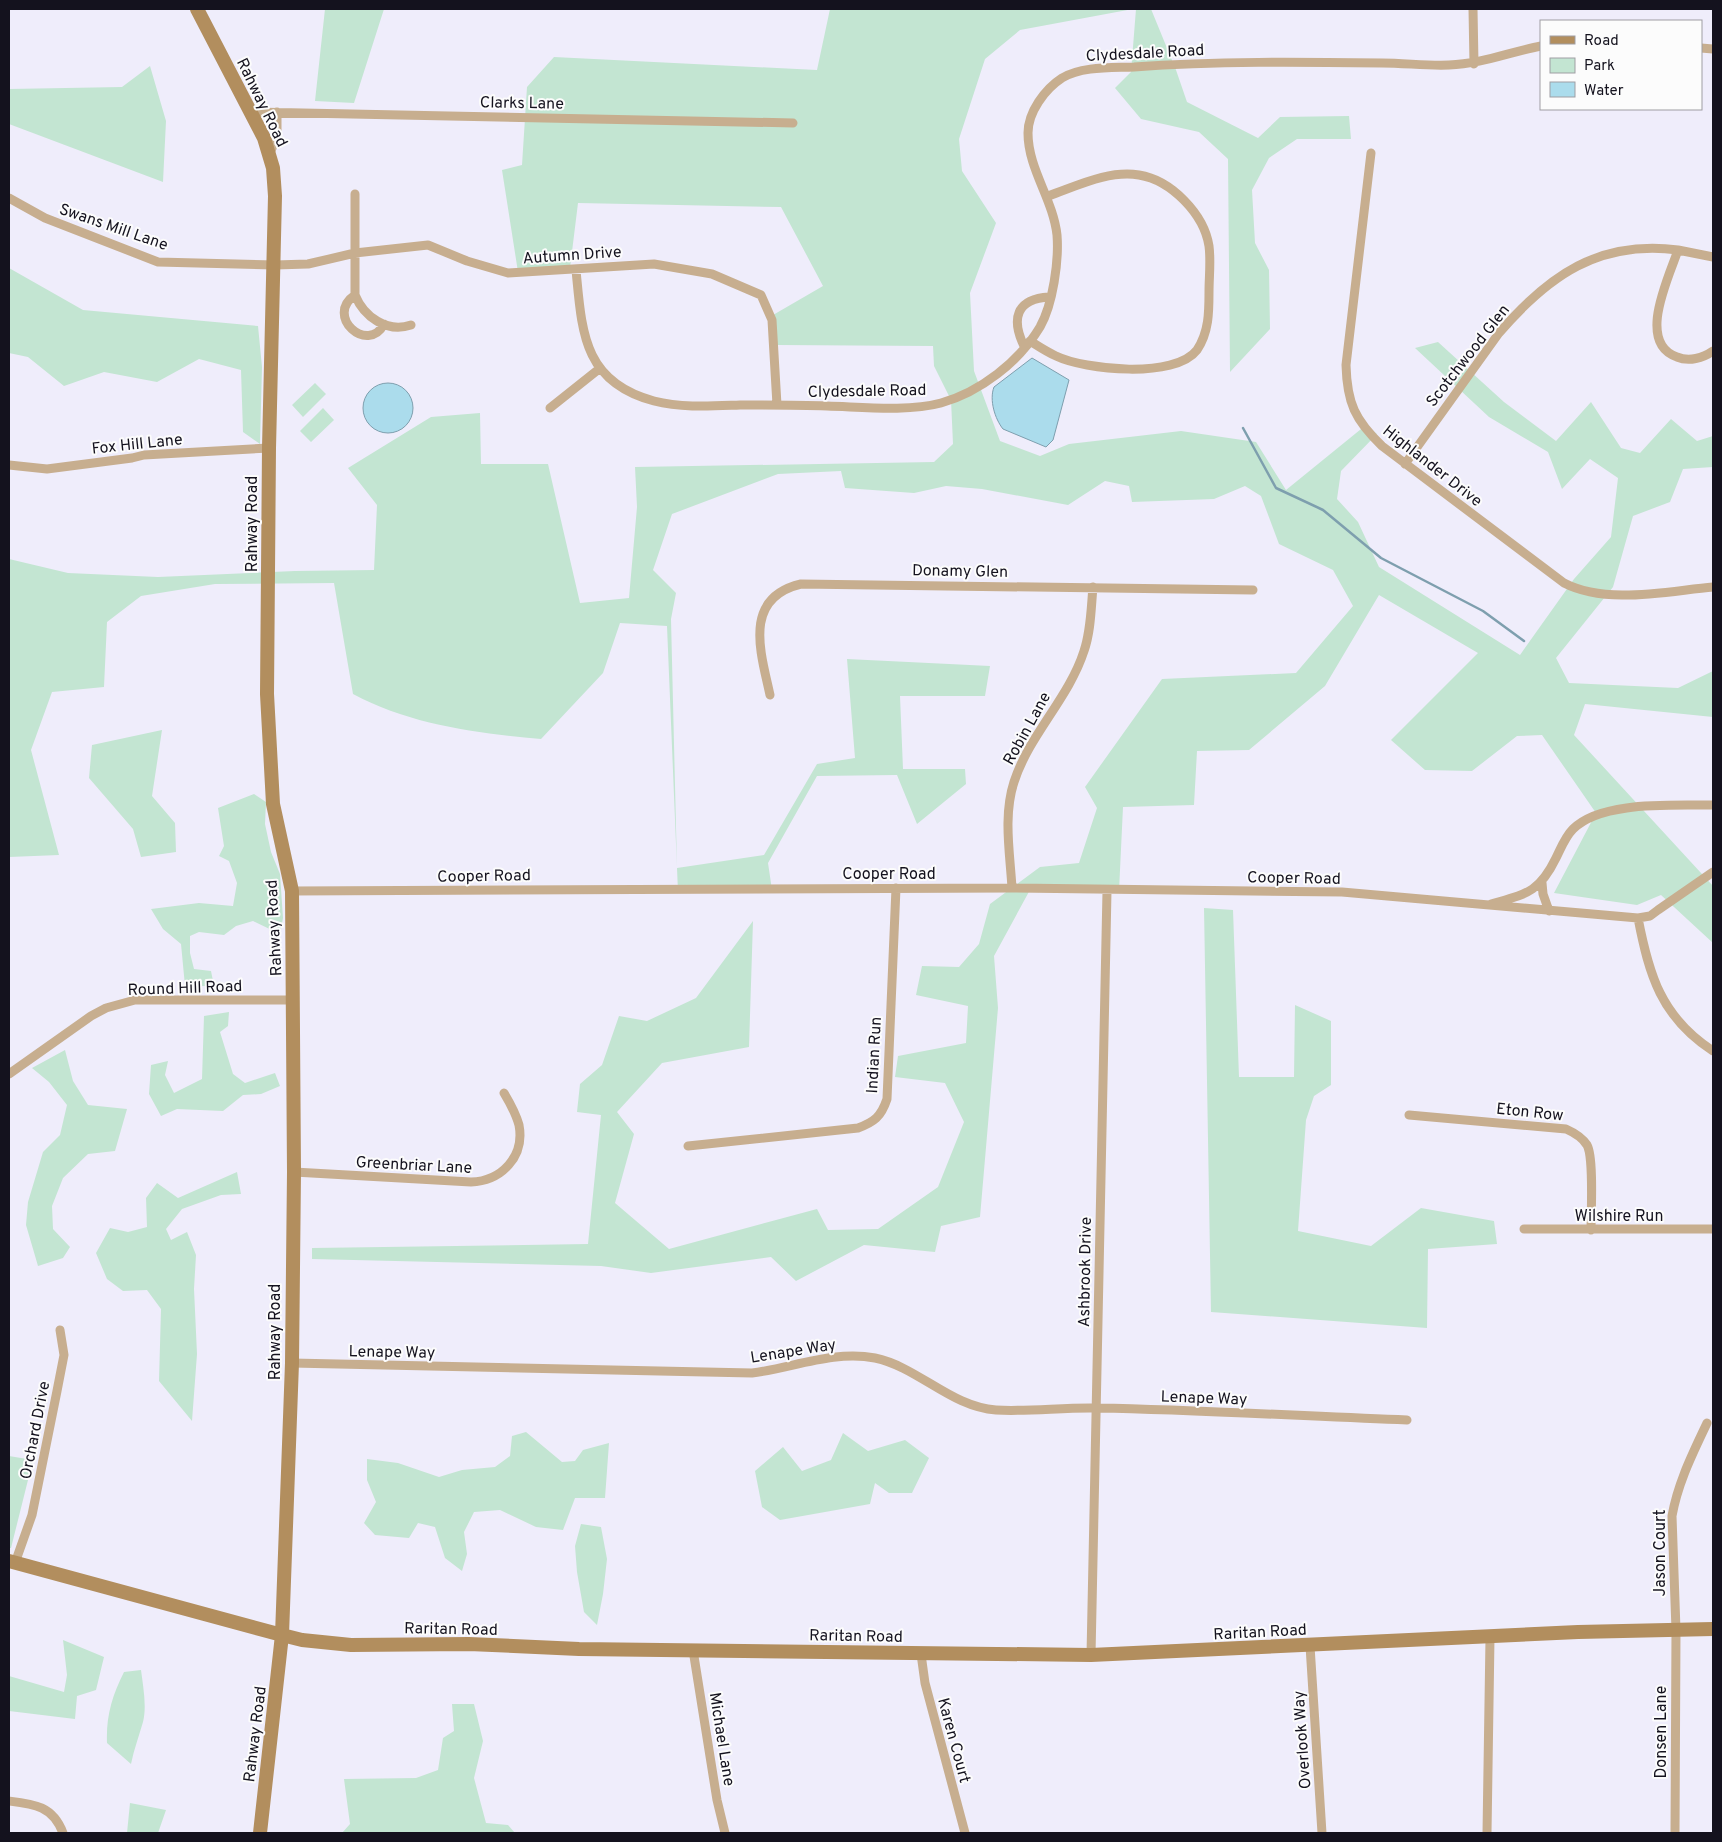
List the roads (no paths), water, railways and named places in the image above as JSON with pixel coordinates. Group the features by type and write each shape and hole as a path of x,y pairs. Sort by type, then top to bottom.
{"street":[{"name":"Rahway Road","path":"197,9 270,153 275,196 275,265 268,448 267,694 273,804 292,891 294,1172 292,1363 282,1636 260,1833"},
{"path":"1473,9 1474,64"},
{"name":"Clydesdale Road","path":"576,270 586,343 599,369 631,395 674,406 777,405 877,407 942,403 989,381 1027,344 1041,325 1056,271 1056,232 1048,196 1033,166 1028,131 1034,110 1046,92 1062,78 1080,71 1181,63 1474,64 1540,46"},
{"name":"Clarks Lane","path":"250,112 793,123"},
{"path":"270,153 277,136 277,112"},
{"name":"Highlander Drive","path":"1371,153 1346,365 1347,389 1352,409 1365,430 1405,464 1564,583 1578,590 1608,595 1713,587"},
{"path":"1048,196 1113,174 1140,175 1163,185 1182,197 1194,212 1209,246 1209,314 1205,335 1196,350 1176,364 1138,369 1092,366 1056,356 1027,344 1017,323 1019,312 1025,304 1036,298 1049,297"},
{"path":"355,194 356,295 369,315 384,324 402,328 411,325"},
{"name":"Swans Mill Lane","path":"9,198 45,218 158,262 275,265"},
{"name":"Autumn Drive","path":"275,265 308,264 355,253 428,245 467,261 508,273 654,264 712,274 762,295 772,320 777,405"},
{"name":"Scotchwood Glen","path":"1405,464 1513,317 1548,286 1575,267 1619,250 1650,247 1713,257"},
{"path":"1678,250 1658,310 1657,335 1664,349 1679,358 1694,359 1713,351"},
{"path":"356,295 345,303 344,308 346,321 356,333 370,336 376,334 384,324"},
{"path":"550,408 599,369"},
{"name":"Fox Hill Lane","path":"9,466 47,469 144,455 268,448"},
{"name":"Donamy Glen","path":"770,695 758,636 761,619 776,596 795,585 812,583 1093,586 1253,590"},
{"name":"Robin Lane","path":"1012,888 1007,810 1014,782 1023,760 1075,672 1084,651 1089,628 1093,586"},
{"path":"1550,911 1543,894 1542,883 1565,839 1574,828 1591,817 1628,809 1713,805"},
{"name":"Cooper Road","path":"292,891 1012,888 1342,892 1638,918 1650,916 1713,872"},
{"name":"Cooper Road","path":"1486,905 1520,896 1542,883"},
{"name":"Indian Run","path":"688,1146 858,1128 874,1122 882,1112 887,1099 896,888"},
{"name":"Ashbrook Drive","path":"1091,1655 1108,890"},
{"path":"1638,918 1647,964 1662,998 1687,1030 1713,1051"},
{"name":"Round Hill Road","path":"9,1074 91,1016 135,1000 293,1000"},
{"name":"Greenbriar Lane","path":"294,1172 470,1182 490,1179 506,1168 517,1152 519,1142 518,1123 504,1093"},
{"name":"Eton Row","path":"1409,1115 1566,1129 1576,1134 1588,1147 1591,1166 1591,1230"},
{"name":"Wilshire Run","path":"1524,1229 1713,1229"},
{"name":"Orchard Drive","path":"12,1562 32,1515 64,1355 60,1330"},
{"name":"Lenape Way","path":"292,1363 752,1373 782,1369 822,1359 874,1358 913,1373 974,1406 995,1410 1096,1408 1408,1420"},
{"name":"Jason Court","path":"1676,1630 1672,1516 1675,1497 1685,1470 1707,1423"},
{"name":"Raritan Road","path":"12,1562 282,1636 351,1645 469,1644 521,1648 1091,1655 1490,1638 1578,1632 1713,1629"},
{"name":"Donsen Lane","path":"1675,1833 1676,1630"},
{"path":"1487,1833 1490,1638"},
{"name":"Overlook Way","path":"1310,1646 1322,1833"},
{"name":"Michael Lane","path":"693,1650 725,1833"},
{"name":"Karen Court","path":"920,1654 924,1684 965,1833"},
{"path":"9,1801 36,1805 46,1810 63,1833"}],"water":[{"path":"1032,358 1069,380 1053,440 1046,447 1003,429 995,415 992,398 994,387"},
{"path":"383,383 393,383 406,390 413,403 413,413 406,426 393,433 383,433 374,429 367,422 363,413 363,403 367,394 374,387"}],"waterway":[{"path":"1243,428 1276,488 1323,510 1381,558 1483,611 1524,641"}]}
